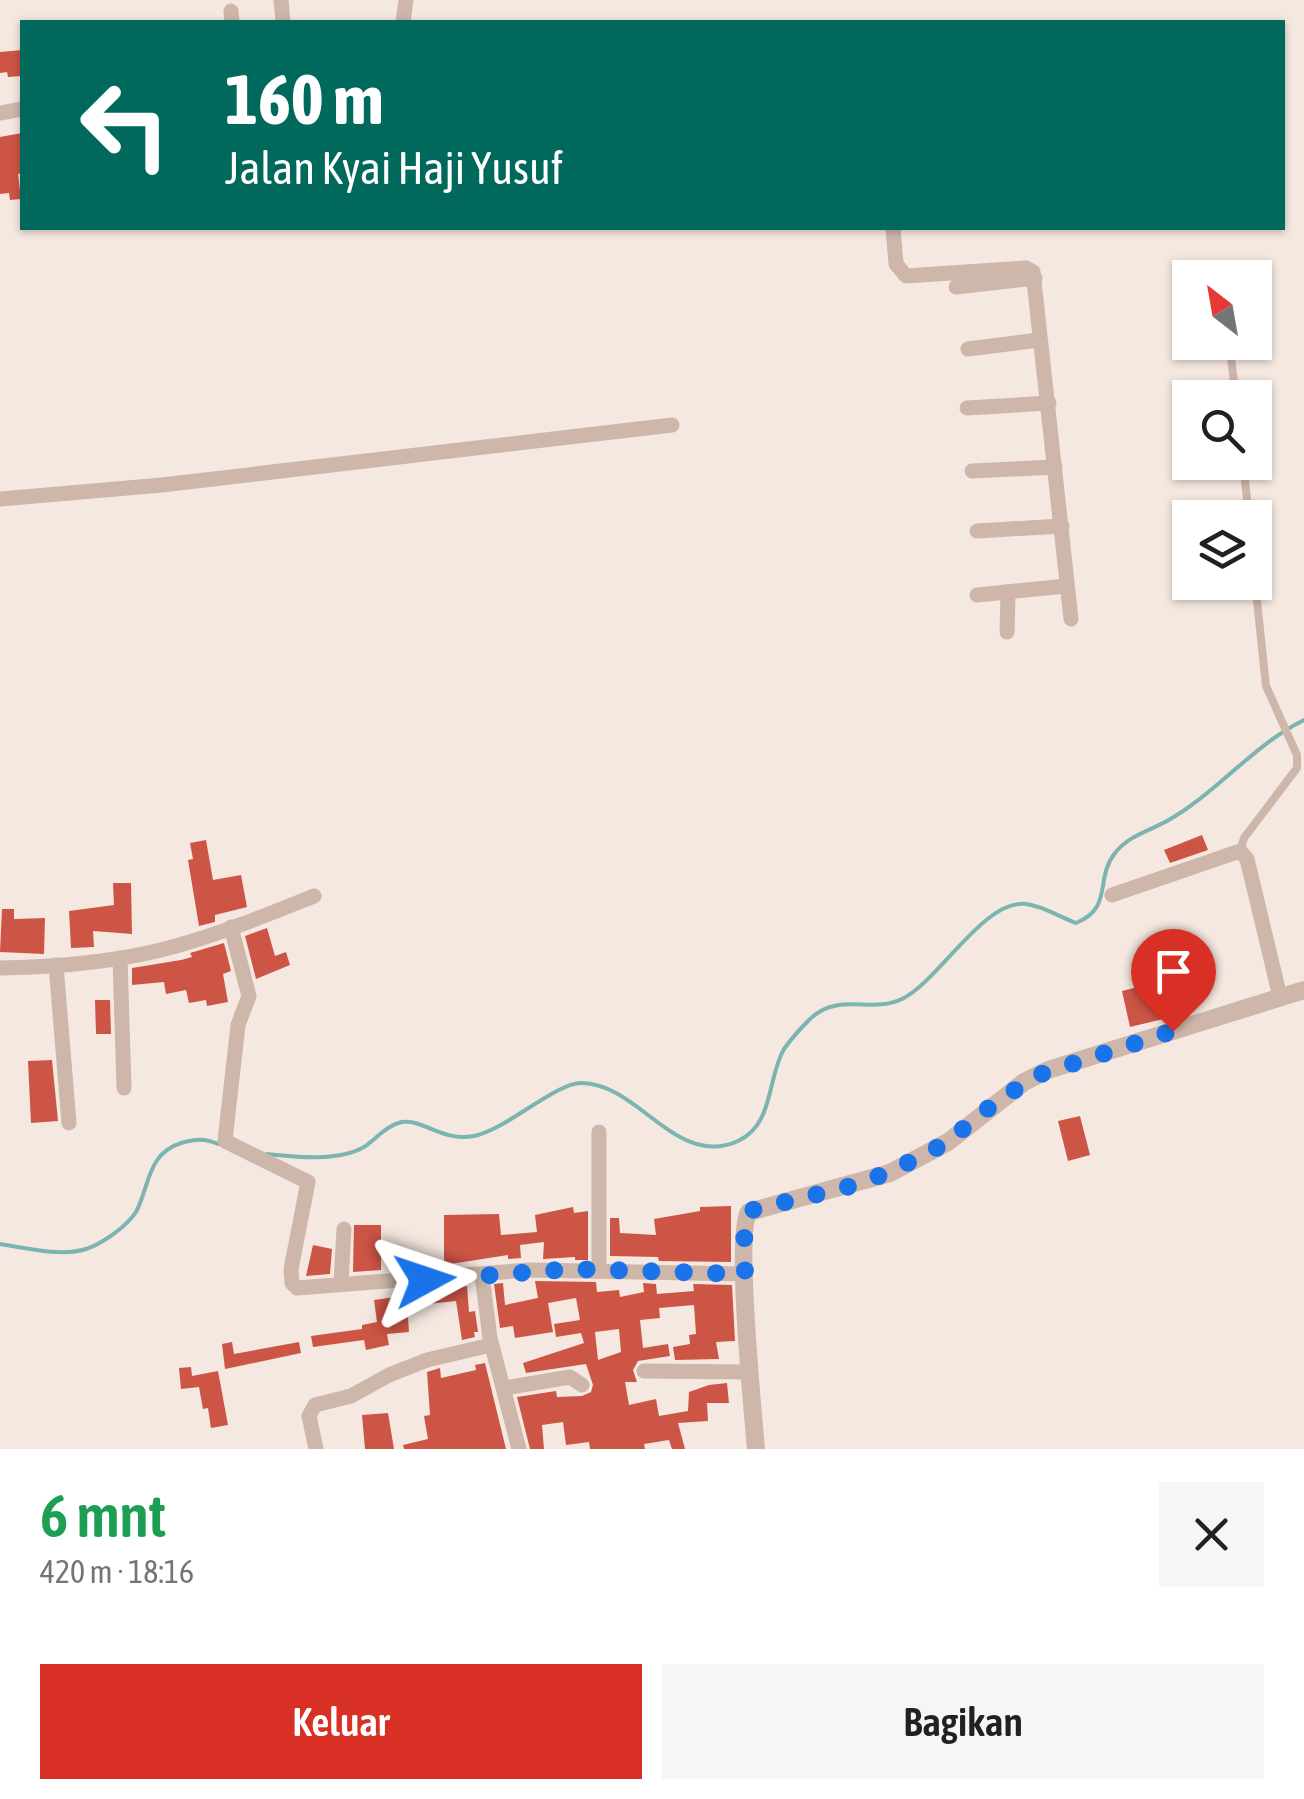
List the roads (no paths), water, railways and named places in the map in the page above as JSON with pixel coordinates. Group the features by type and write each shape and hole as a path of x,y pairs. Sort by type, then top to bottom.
{"street":[{"path":"893,230 896,264 906,276 1030,273"},
{"path":"956,286 1030,273"},
{"path":"1030,273 1049,403 1070,619"},
{"path":"968,349 1039,340"},
{"path":"967,408 1049,403"},
{"path":"0,499 162,485 672,425"},
{"path":"972,471 1056,466"},
{"path":"977,531 1062,526"},
{"path":"976,595 1066,586"},
{"path":"1007,632 1008,592"},
{"path":"1112,895 1240,851 1247,859 1280,997"},
{"path":"0,968 120,958 176,946 314,896"},
{"path":"230,928 249,996 238,1025 225,1137 227,1144 306,1179 290,1269 297,1288 528,1270 745,1274"},
{"path":"120,958 124,1088"},
{"path":"56,965 69,1123"},
{"path":"756,1449 744,1220 752,1210 847,1187 890,1172 948,1142 1035,1076 1304,990"},
{"path":"598,1132 599,1270"},
{"path":"341,1284 344,1229"},
{"path":"482,1275 492,1345 519,1449"},
{"path":"316,1449 309,1416 314,1405 351,1396 427,1360 492,1345"},
{"path":"644,1370 750,1372"},
{"path":"504,1388 570,1377 582,1385"}],"lane":[{"path":"1240,851 1244,838 1297,768 1297,755 1266,686 1257,600"}],"waterway":[{"path":"267,1154 342,1155 364,1147 402,1122 452,1136 474,1136 501,1125 559,1090 582,1083 622,1096 696,1144 716,1147 738,1141 750,1134 764,1113 784,1049 820,1011 902,999 931,976 978,927 1010,906 1032,905 1076,923 1088,917 1100,901 1105,873 1120,847 1185,810 1268,742 1304,720"},
{"path":"0,1244 54,1252 92,1247 120,1229 136,1212 151,1172 170,1148 191,1141 218,1144"}]}
